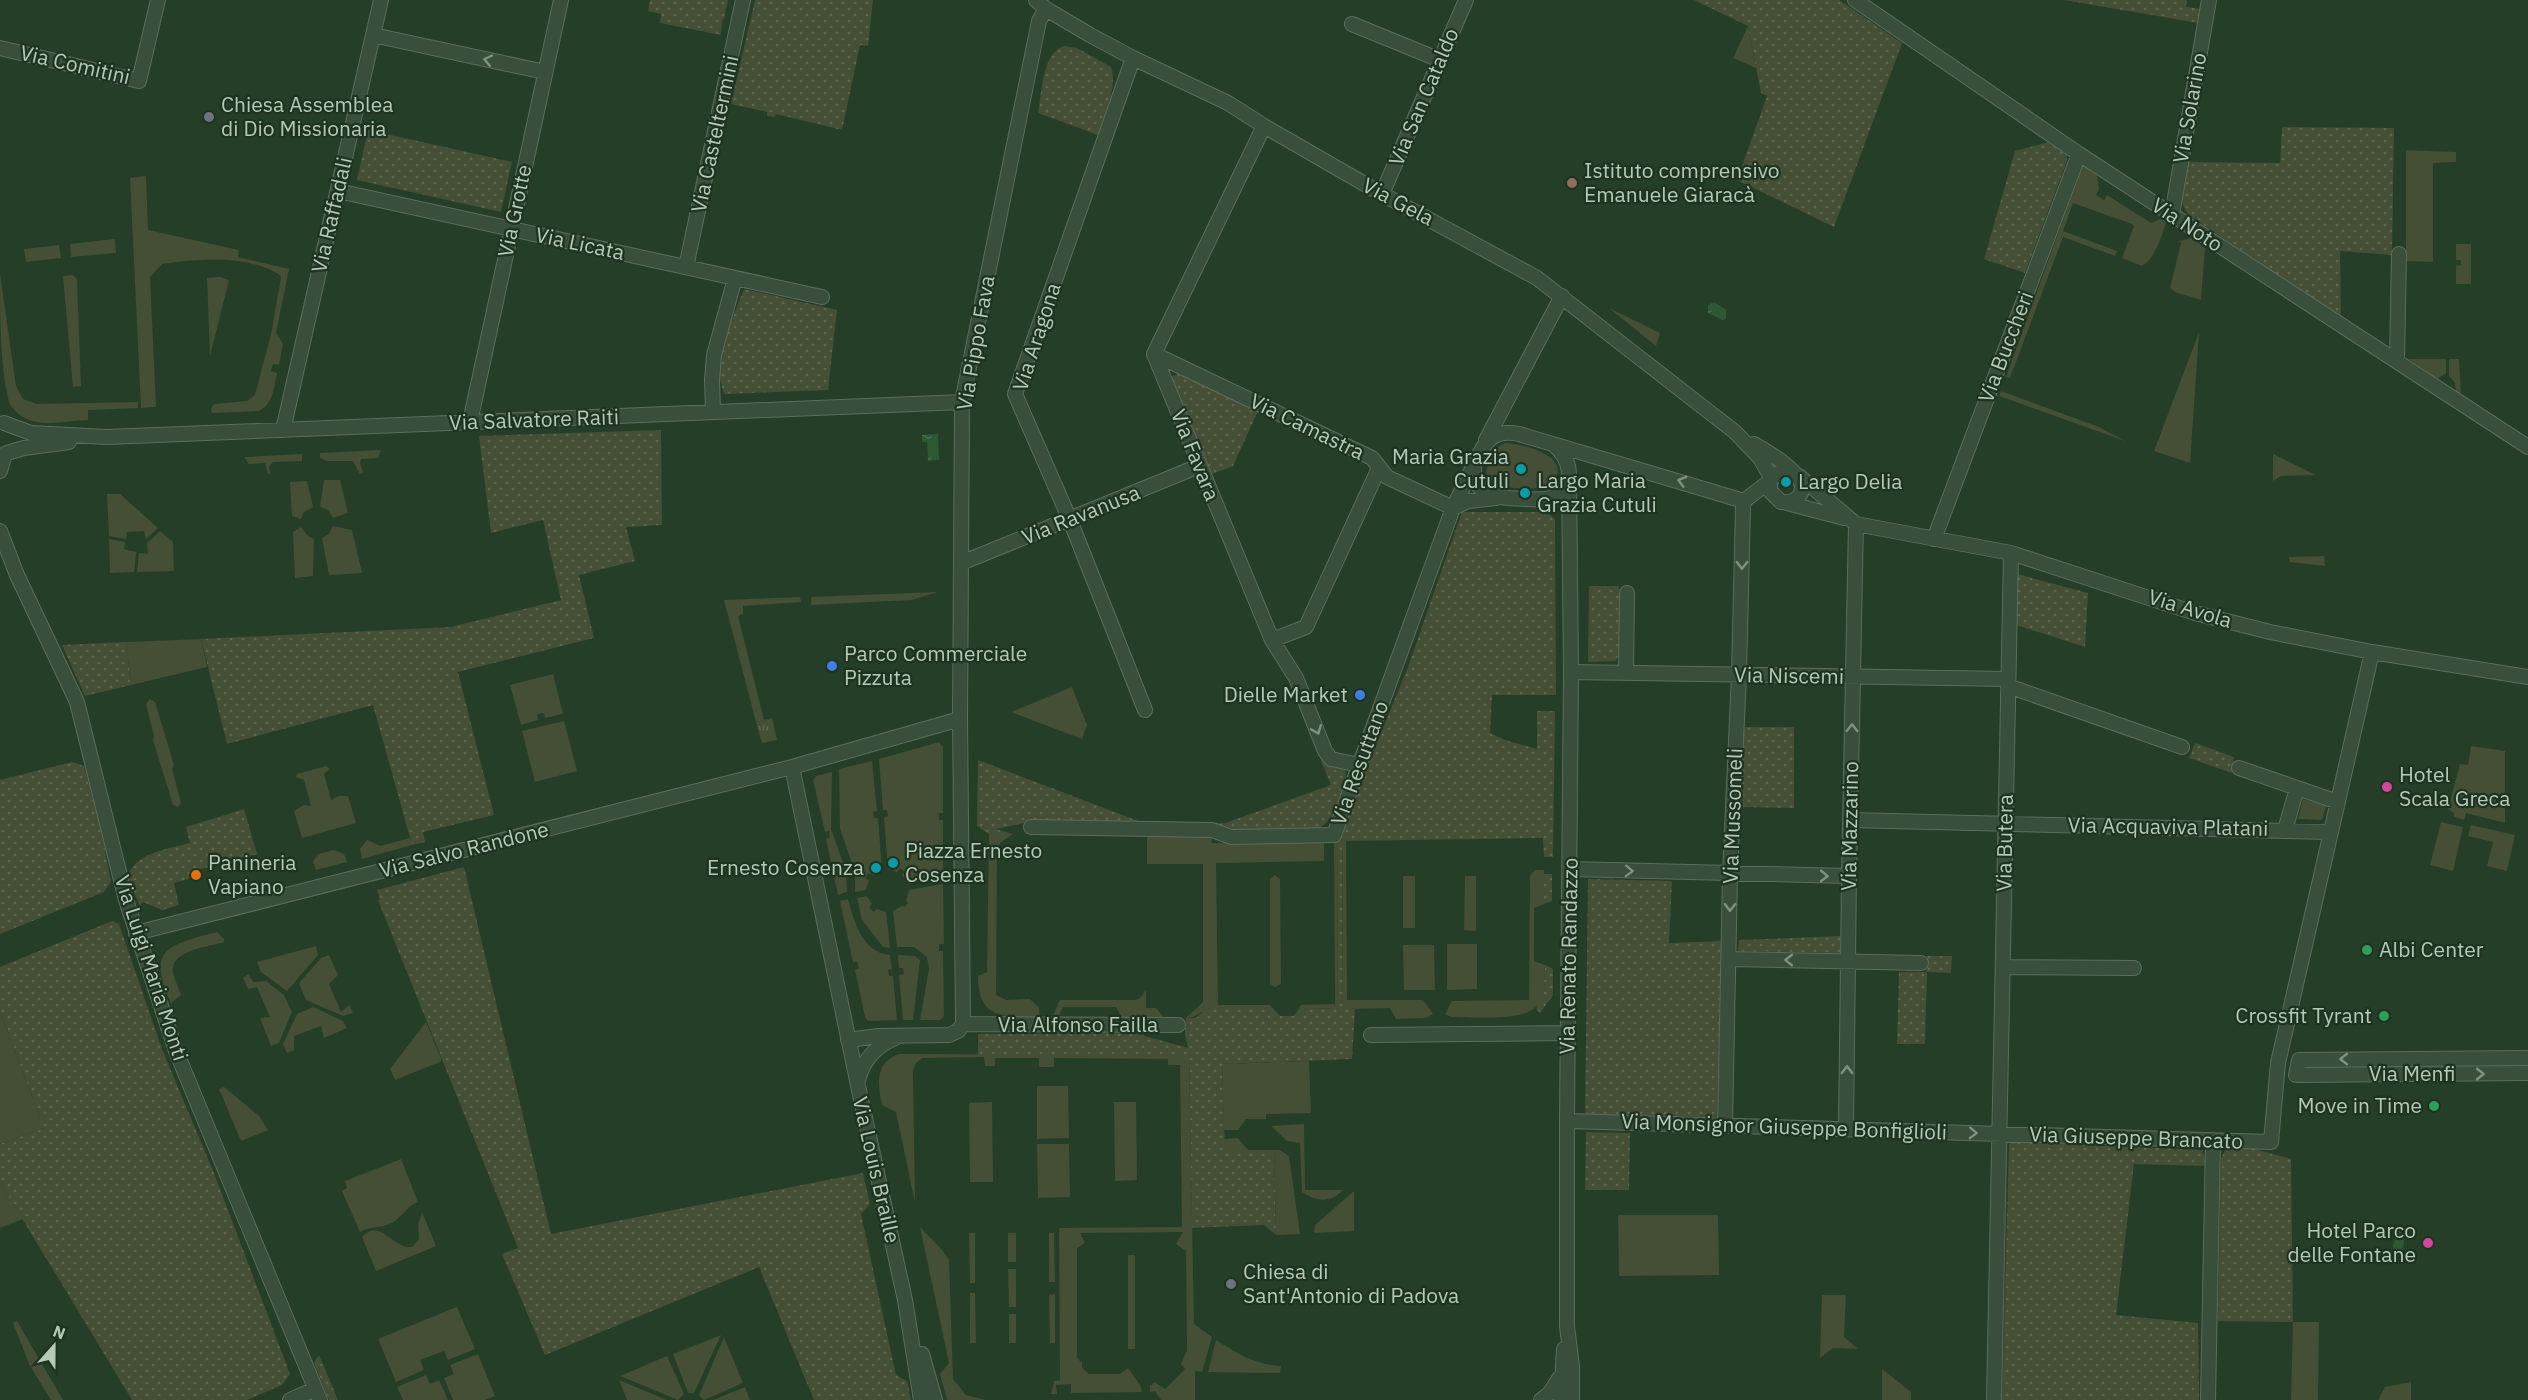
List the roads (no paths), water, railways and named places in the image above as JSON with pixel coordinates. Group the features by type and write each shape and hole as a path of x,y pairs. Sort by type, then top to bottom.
{"street":[{"name":"Via Comitini","path":"0,48 139,81 158,0"},
{"name":"Via Raffadali","path":"283,430 381,0"},
{"name":"Via Grotte","path":"470,422 561,0"},
{"name":"Via Casteltermini","path":"686,267 743,0"},
{"name":"Via San Cataldo","path":"1382,195 1466,0"},
{"name":"Via Noto","path":"1855,0 2079,154 2526,445"},
{"name":"Via Solarino","path":"2172,215 2209,0"},
{"name":"Via Gela","path":"1041,4 1133,58 1228,103 1382,195 1510,261 1562,296 1739,435"},
{"name":"Via Pippo Fava","path":"963,1024 960,719 962,402 1041,4"},
{"path":"1352,24 1440,60"},
{"path":"373,35 545,72"},
{"name":"Via Aragona","path":"1133,58 1015,394 1070,520 1146,710"},
{"path":"1154,354 1264,126"},
{"name":"Via Buccheri","path":"1934,539 2079,154"},
{"name":"Via Licata","path":"338,191 822,297"},
{"path":"2397,361 2399,254"},
{"path":"713,412 714,355 735,278"},
{"path":"1496,498 1480,486 1475,476 1474,465 1562,296"},
{"name":"Via Favara","path":"1154,354 1272,640 1296,678 1325,751 1331,759 1359,765"},
{"name":"Via Camastra","path":"1154,354 1372,458 1387,477 1453,508"},
{"path":"1506,401 1507,418 1519,434"},
{"name":"Via Salvatore Raiti","path":"107,437 962,402"},
{"path":"2,421 32,433 107,437"},
{"path":"0,471 10,434 2,421"},
{"path":"1486,440 1495,434 1508,432 1519,434 1742,502 1771,480 1781,471 1796,474 1802,483 1802,491 1798,497 1786,503 1776,500 1773,496 1771,480 1760,458 1739,435"},
{"path":"1739,435 1796,474 1853,522"},
{"path":"4,455 24,448 107,437"},
{"path":"1545,500 1559,492 1569,476 1568,460 1563,452 1553,444"},
{"name":"Via Resuttano","path":"1031,827 1212,830 1231,837 1334,835 1453,508 1474,465"},
{"name":"Via Ravanusa","path":"961,563 1199,466"},
{"path":"1272,640 1306,627 1379,468"},
{"name":"Via Renato Randazzo","path":"1567,1326 1571,672 1569,476"},
{"path":"1453,508 1468,501 1496,498 1545,500 1562,507 1570,522"},
{"name":"Via Mussomeli","path":"1725,1125 1730,874 1739,675 1742,502"},
{"name":"Via Avola","path":"1786,503 1853,522 2011,553 2195,613 2270,632 2372,652 2528,677"},
{"name":"Via Mazzarino","path":"1846,1129 1853,522"},
{"name":"Via Luigi Maria Monti","path":"0,531 17,575 77,702 136,933 176,1051 317,1395"},
{"name":"Via Butera","path":"1994,1400 2011,553"},
{"path":"1626,673 1627,593"},
{"path":"2331,832 2372,652"},
{"name":"Via Niscemi","path":"1571,672 1853,676 2008,682 2182,747"},
{"name":"Via Salvo Randone","path":"136,933 792,767 960,719"},
{"name":"Via Louis Braille","path":"792,767 857,1083 905,1300"},
{"path":"2239,768 2338,802"},
{"path":"2285,830 2297,788"},
{"name":"Via Acquaviva Platani","path":"1850,820 2331,832"},
{"name":"Via Giuseppe Brancato","path":"2001,1134 2271,1142 2277,1063 2331,832"},
{"path":"1570,869 1849,876"},
{"path":"1728,959 1921,963"},
{"path":"2003,967 2134,968"},
{"path":"848,1040 878,1036 949,1035 958,1031 963,1024"},
{"name":"Via Alfonso Failla","path":"963,1024 1178,1025"},
{"path":"1371,1035 1568,1033"},
{"path":"857,1083 864,1062 872,1053 900,1036"},
{"name":"Via Menfi","path":"2528,1058 2298,1060 2296,1075 2528,1073"},
{"path":"2416,1059 2416,1074"},
{"name":"Via Monsignor Giuseppe Bonfiglioli","path":"1567,1121 2001,1134"},
{"path":"2208,1400 2213,1140"},
{"path":"905,1300 921,1400"},
{"path":"905,1300 935,1400"},
{"path":"1561,1400 1561,1375 1567,1326"},
{"path":"1567,1326 1572,1367 1572,1400"},
{"path":"1541,1400 1550,1393 1561,1375"},
{"path":"290,1400 317,1395"}],"water":[{"path":"1714,302 1726,310 1726,318 1723,320 1708,313 1708,305"},
{"path":"938,434 939,460 928,461 927,442 922,442 922,435"},
{"path":"2395,1230 2399,1230 2404,1242 2400,1255 2397,1256 2393,1250"}],"place":[{"name":"Chiesa Assemblea di Dio Missionaria","path":"209,117"},
{"name":"Istituto comprensivo Emanuele Giaracà","path":"1572,183"},
{"name":"Maria Grazia Cutuli","path":"1521,469"},
{"name":"Largo Delia","path":"1786,482"},
{"name":"Largo Maria Grazia Cutuli","path":"1525,493"},
{"name":"Parco Commerciale Pizzuta","path":"832,666"},
{"name":"Dielle Market","path":"1360,695"},
{"name":"Hotel Scala Greca","path":"2387,787"},
{"name":"Piazza Ernesto Cosenza","path":"893,863"},
{"name":"Ernesto Cosenza","path":"876,868"},
{"name":"Panineria Vapiano","path":"196,875"},
{"name":"Albi Center","path":"2367,950"},
{"name":"Crossfit Tyrant","path":"2384,1016"},
{"name":"Move in Time","path":"2434,1106"},
{"name":"Hotel Parco delle Fontane","path":"2428,1243"},
{"name":"Chiesa di Sant'Antonio di Padova","path":"1231,1284"}]}
